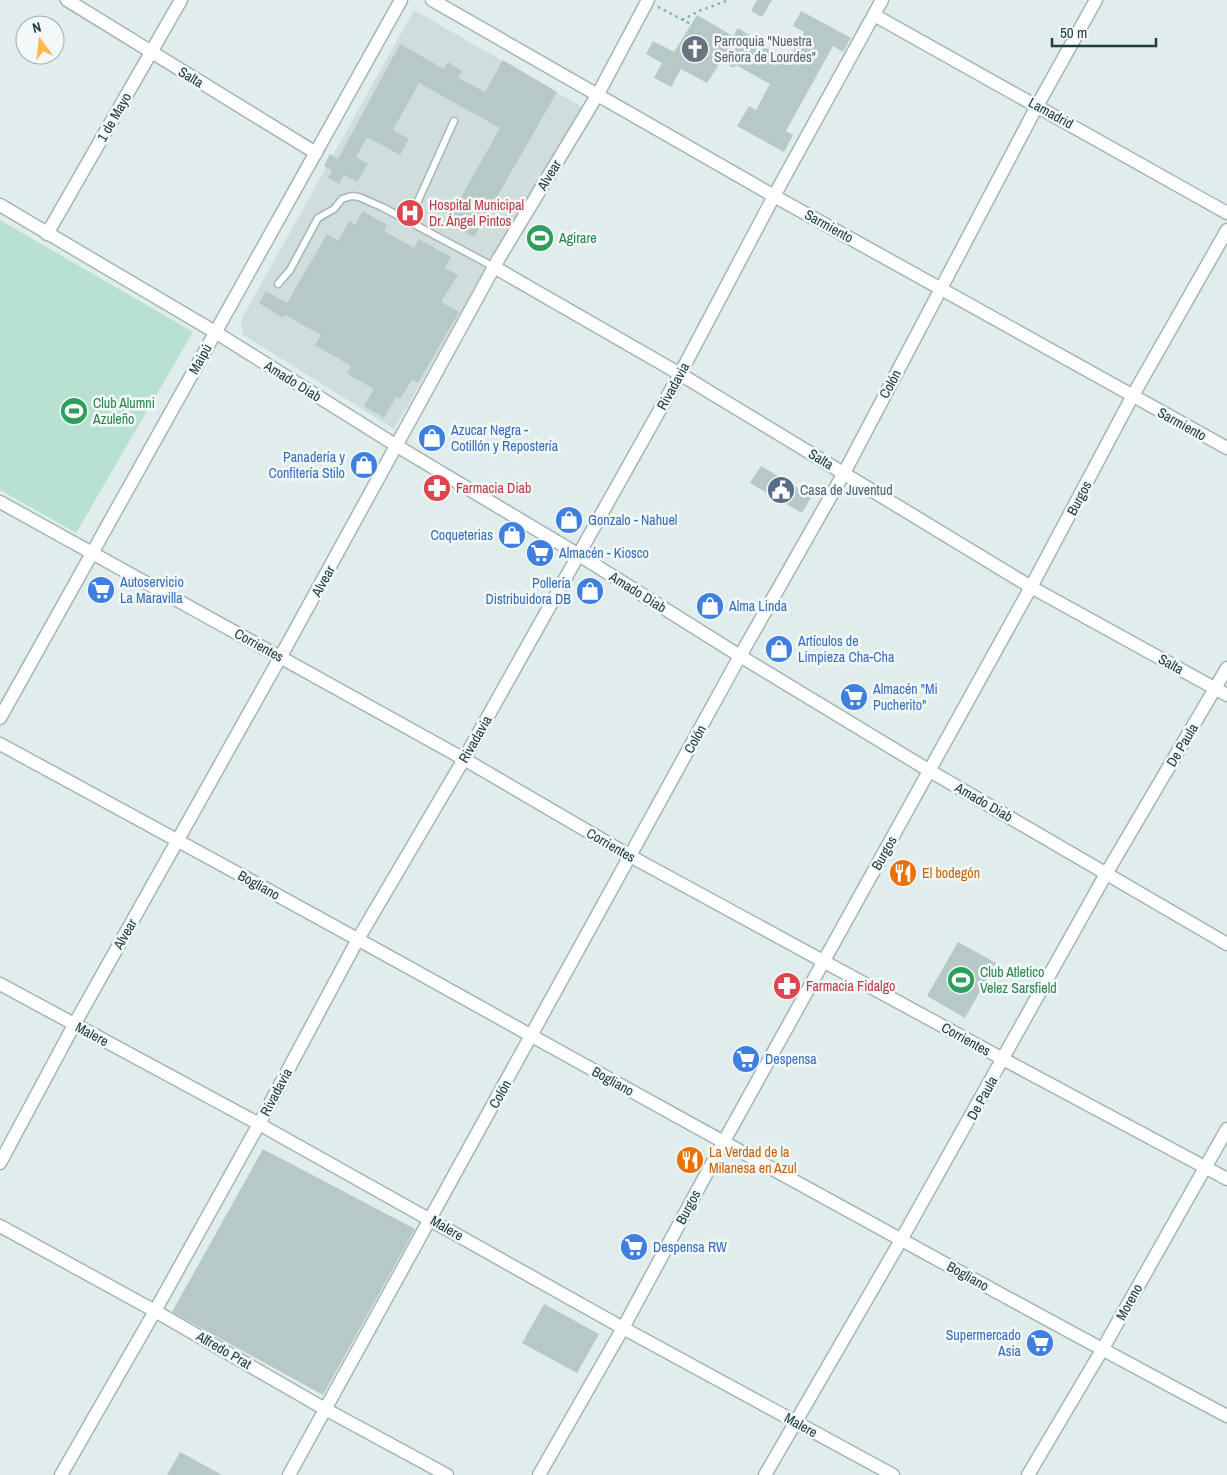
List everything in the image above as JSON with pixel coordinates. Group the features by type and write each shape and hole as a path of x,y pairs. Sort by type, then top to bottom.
{"street":[{"name":"Salta","path":"67,0 316,152"},
{"name":"1 de Mayo","path":"47,234 181,0"},
{"name":"Maipú","path":"0,718 401,0"},
{"name":"Sarmiento","path":"432,0 774,196 942,288 1132,397 1227,448"},
{"name":"Rivadavia","path":"61,1475 259,1124 358,940 580,555 882,0"},
{"name":"Colón","path":"288,1475 740,656 844,473 1037,106 1096,0"},
{"name":"Alvear","path":"0,1163 74,1025 281,656 494,267 598,94 648,1"},
{"name":"Lamadrid","path":"874,15 1227,213"},
{"name":"Amado Diab","path":"0,205 215,332 397,446 580,555 740,656 930,771 1227,944"},
{"name":"Burgos","path":"539,1475 623,1328 722,1143 1031,587 1132,397 1227,230"},
{"name":"Salta","path":"494,267 680,374 1031,587 1227,695"},
{"name":"Corrientes","path":"0,502 281,656 464,759 630,856 1227,1179"},
{"name":"De Paula","path":"765,1475 901,1240 1106,874 1227,668"},
{"name":"Bogliano","path":"0,744 532,1035 722,1143 1227,1416"},
{"name":"Malere","path":"0,984 430,1218 623,1328 893,1475"},
{"name":"Moreno","path":"1028,1475 1102,1350 1227,1129"},
{"name":"Alfredo Prat","path":"0,1226 155,1311 325,1409 447,1475"}],"lane":[{"path":"409,221 454,122"},
{"path":"278,284 290,270 318,218 334,208 342,198 352,196 359,197 409,221 494,267"}],"path":[{"path":"682,20 699,11 729,0"},
{"path":"648,1 691,24"}],"shaded area":[{"name":"Hospital Municipal Dr. Ángel Pintos","path":"414,10 582,107 394,429 243,335 241,320"}],"green space":[{"name":"Club Alumni Azuleño","path":"0,220 193,332 76,533 0,490"}],"building":[{"path":"757,0 772,0 762,17 751,11"},
{"path":"801,11 851,38 843,52 833,46 786,131 793,135 784,152 737,126 749,106 756,110 770,84 736,65 734,68 721,61 707,83 681,69 671,87 654,78 662,63 646,54 653,41 674,52 697,15 733,36 738,28 752,37 751,40 788,60 804,32 793,26"},
{"path":"400,44 444,69 448,62 462,71 458,78 485,92 503,60 557,92 474,237 447,222 500,128 419,83 393,130 409,139 400,155 367,137 356,157 368,164 357,182 344,175 339,184 328,178 332,170 324,166 330,154 338,159"},
{"path":"363,211 387,225 384,231 414,248 419,239 451,257 445,268 458,275 441,302 459,312 418,383 412,380 400,399 396,397 384,418 364,406 374,389 347,374 351,366 315,345 321,335 285,315 283,318 259,303 266,291 287,303 327,234 338,241 349,221 355,225"},
{"name":"Casa de Juventud","path":"761,466 812,496 802,513 750,483"},
{"name":"Club Atletico Velez Sarsfield","path":"958,942 996,963 965,1018 927,996"},
{"path":"263,1149 415,1229 323,1395 172,1312"},
{"path":"544,1304 599,1334 577,1373 522,1343"},
{"path":"180,1452 222,1475 167,1475"}],"place":[{"name":"Parroquia \"Nuestra Señora de Lourdes\"","path":"695,49"},
{"name":"Hospital Municipal Dr. Ángel Pintos","path":"410,213"},
{"name":"Agirare","path":"540,238"},
{"name":"Club Alumni Azuleño","path":"74,411"},
{"name":"Azucar Negra - Cotillón y Repostería","path":"432,438"},
{"name":"Panadería y Confitería Stilo","path":"364,465"},
{"name":"Farmacia Diab","path":"437,488"},
{"name":"Casa de Juventud","path":"781,490"},
{"name":"Gonzalo - Nahuel","path":"569,520"},
{"name":"Coqueterias","path":"512,535"},
{"name":"Almacén - Kiosco","path":"540,553"},
{"name":"Autoservicio La Maravilla","path":"101,590"},
{"name":"Pollería Distribuidora DB","path":"590,591"},
{"name":"Alma Linda","path":"710,606"},
{"name":"Artículos de Limpieza Cha-Cha","path":"779,649"},
{"name":"Almacén \"Mi Pucherito\"","path":"854,697"},
{"name":"El bodegón","path":"903,873"},
{"name":"Club Atletico Velez Sarsfield","path":"961,980"},
{"name":"Farmacia Fidalgo","path":"787,986"},
{"name":"Despensa","path":"746,1059"},
{"name":"La Verdad de la Milanesa en Azul","path":"690,1160"},
{"name":"Despensa RW","path":"634,1247"},
{"name":"Supermercado Asia","path":"1040,1343"}]}
